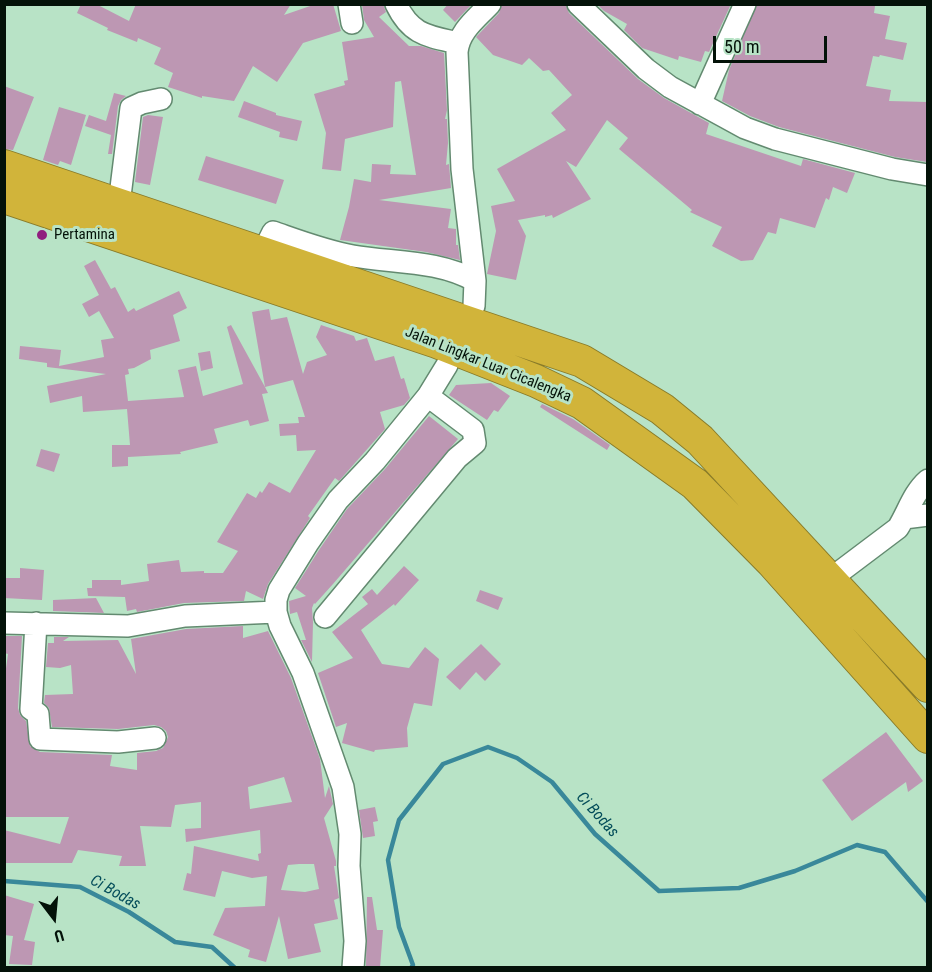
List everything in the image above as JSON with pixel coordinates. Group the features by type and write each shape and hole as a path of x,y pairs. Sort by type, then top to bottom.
{"highway":[{"name":"Jalan Lingkar Luar Cicalengka","path":"4,165 582,361 616,380 662,409 700,440 927,686"},
{"name":"Jalan Lingkar Luar Cicalengka","path":"4,197 437,342 536,381 582,403 694,484 772,562 927,737"}],"street":[{"path":"396,4 402,18 412,29 424,36 458,43"},
{"path":"474,306 475,281 462,169 458,43 465,29 490,4"},
{"path":"578,4 646,69 670,87 745,128 775,139 892,169 927,175"},
{"path":"700,104 745,4"},
{"path":"119,204 131,108 160,99"},
{"path":"263,252 273,232 352,256 450,269 475,281"},
{"path":"353,968 355,941 349,866 350,834 343,787 303,673 280,626 276,612 279,590 338,500 375,461 428,396 447,365"},
{"path":"325,617 449,467 474,443 474,430 428,396"},
{"path":"829,580 898,528 912,500 927,480"},
{"path":"904,518 927,514"},
{"path":"4,623 128,626 185,616 276,612"},
{"path":"36,624 31,709 38,714 40,739 118,742 155,738"}],"building":[{"path":"81,4 96,4 129,21 136,4 291,4 284,15 316,4 333,4 341,31 303,43 277,82 253,66 234,101 202,96 202,98 168,87 173,73 154,64 161,48 138,38 137,42 107,30 108,28 77,13"},
{"path":"362,4 383,4 386,12 379,17 409,46 421,46 444,53 447,110 445,119 447,119 448,143 446,165 449,164 451,188 379,200 451,209 448,228 456,229 456,245 458,245 460,260 426,252 340,240 354,179 371,182 372,164 391,165 390,174 416,175 401,81 395,82 393,127 345,139 341,171 322,169 326,133 314,94 345,85 344,81 348,80 342,42 374,37 364,20"},
{"path":"448,4 472,4 455,22 443,10"},
{"path":"502,4 565,4 569,13 638,79 664,98 709,123 706,134 801,166 803,159 855,173 847,193 833,187 829,200 826,198 815,228 780,218 776,234 768,232 753,260 741,261 712,246 722,227 690,212 692,210 619,149 628,138 607,120 576,167 566,161 591,199 553,218 552,215 545,217 545,215 518,220 526,236 516,280 487,274 496,231 491,206 515,201 497,169 566,130 551,113 572,95 549,70 543,71 529,58 522,65 493,55 476,37 499,13"},
{"path":"597,4 731,4 709,52 705,51 701,62 679,56 678,60 642,48 624,30 627,24 604,11"},
{"path":"757,4 868,4 875,6 874,13 890,16 885,39 907,43 903,60 880,55 879,57 873,56 866,86 891,90 889,101 927,102 927,162 895,157 779,127 750,116 722,101 729,70"},
{"path":"4,86 34,97 13,150 4,149"},
{"path":"114,93 126,96 118,106 112,154 108,154 111,135 85,126 89,115 106,121"},
{"path":"244,101 276,113 276,115 302,121 297,141 279,137 280,132 238,117"},
{"path":"59,107 86,115 71,165 60,161 58,165 43,160"},
{"path":"148,115 163,117 150,185 135,182 143,117"},
{"path":"206,156 284,180 276,204 198,180"},
{"path":"95,260 111,289 115,287 128,312 134,308 136,311 179,291 187,308 173,315 180,341 150,350 151,359 128,369 129,374 125,375 128,401 184,397 178,370 196,366 203,396 243,384 227,327 231,325 268,393 262,394 269,421 250,426 248,420 214,429 218,443 180,452 181,454 128,457 128,466 112,467 112,445 130,445 127,409 83,412 82,396 50,403 47,386 106,374 47,367 47,363 19,359 20,346 61,350 59,366 104,357 101,340 114,338 99,311 89,317 82,304 99,295 84,266"},
{"path":"269,309 271,320 287,317 303,374 307,362 327,355 316,337 321,325 354,336 356,341 367,338 375,361 394,356 410,398 404,405 380,412 385,429 339,481 335,478 308,516 310,518 268,584 263,599 246,591 244,601 184,603 137,612 136,609 127,611 125,597 88,596 87,588 92,588 92,580 121,580 121,585 149,581 147,564 179,560 181,572 223,573 238,551 217,542 247,493 256,498 269,482 290,493 316,450 297,451 296,435 280,436 279,424 299,423 298,417 305,417 293,380 265,387 252,312"},
{"path":"210,351 213,368 201,371 198,353"},
{"path":"491,383 510,396 498,412 494,410 487,420 449,395 456,385"},
{"path":"542,404 573,419 610,445 607,450 540,407"},
{"path":"429,416 458,439 314,603 312,608 312,662 301,640 306,640 297,612 290,614 289,601 306,596 295,588 347,509 385,469"},
{"path":"41,449 60,454 54,472 36,466"},
{"path":"404,566 419,580 395,606 394,604 361,630 382,664 409,668 425,647 439,659 432,706 414,703 407,728 408,747 375,750 374,752 342,743 347,723 336,727 318,673 353,658 332,632 368,604 362,597 372,589 377,595"},
{"path":"20,568 44,570 42,600 4,598 4,578 20,578"},
{"path":"480,590 503,598 498,610 476,601"},
{"path":"96,598 104,613 53,611 53,600"},
{"path":"243,626 243,638 268,631 291,678 320,759 325,798 329,786 333,804 324,818 336,861 336,866 334,866 339,898 334,900 338,919 314,924 321,952 288,959 279,916 266,962 248,957 250,950 213,935 225,908 265,906 267,876 252,878 222,871 215,897 183,890 187,873 191,874 194,846 259,861 258,854 261,853 260,830 186,842 185,829 201,828 201,802 175,805 171,827 140,826 146,866 119,866 122,856 78,850 72,863 4,863 4,830 60,844 69,817 4,817 4,683 8,654 4,653 4,636 22,636 18,708 20,715 26,721 30,746 40,752 112,755 110,766 137,770 137,753 163,748 168,737 166,731 154,725 118,729 52,727 49,708 44,703 45,695 73,694 71,665 60,668 46,667 48,643 54,643 54,637 69,637 63,641 118,640 136,674 131,639 186,629","holes":["284,777 292,802 250,809 248,787","314,864 319,889 305,892 281,890 288,865"]},
{"path":"481,644 501,664 485,681 476,672 460,690 446,677"},
{"path":"886,732 923,781 908,792 906,782 852,821 822,780"},
{"path":"375,807 378,821 373,822 375,836 363,838 359,810"},
{"path":"4,895 34,904 24,940 35,942 32,965 9,964 13,936 4,935"},
{"path":"367,897 372,897 377,930 383,930 380,968 366,968"}],"waterway":[{"name":"Ci Bodas","path":"411,968 413,965 399,927 388,860 399,820 443,764 488,747 517,758 552,782 595,834 659,891 739,888 795,871 857,845 885,852 928,902"},
{"name":"Ci Bodas","path":"4,881 80,887 129,912 175,942 212,947 235,968"}],"place":[{"name":"Pertamina","path":"42,235"}]}
